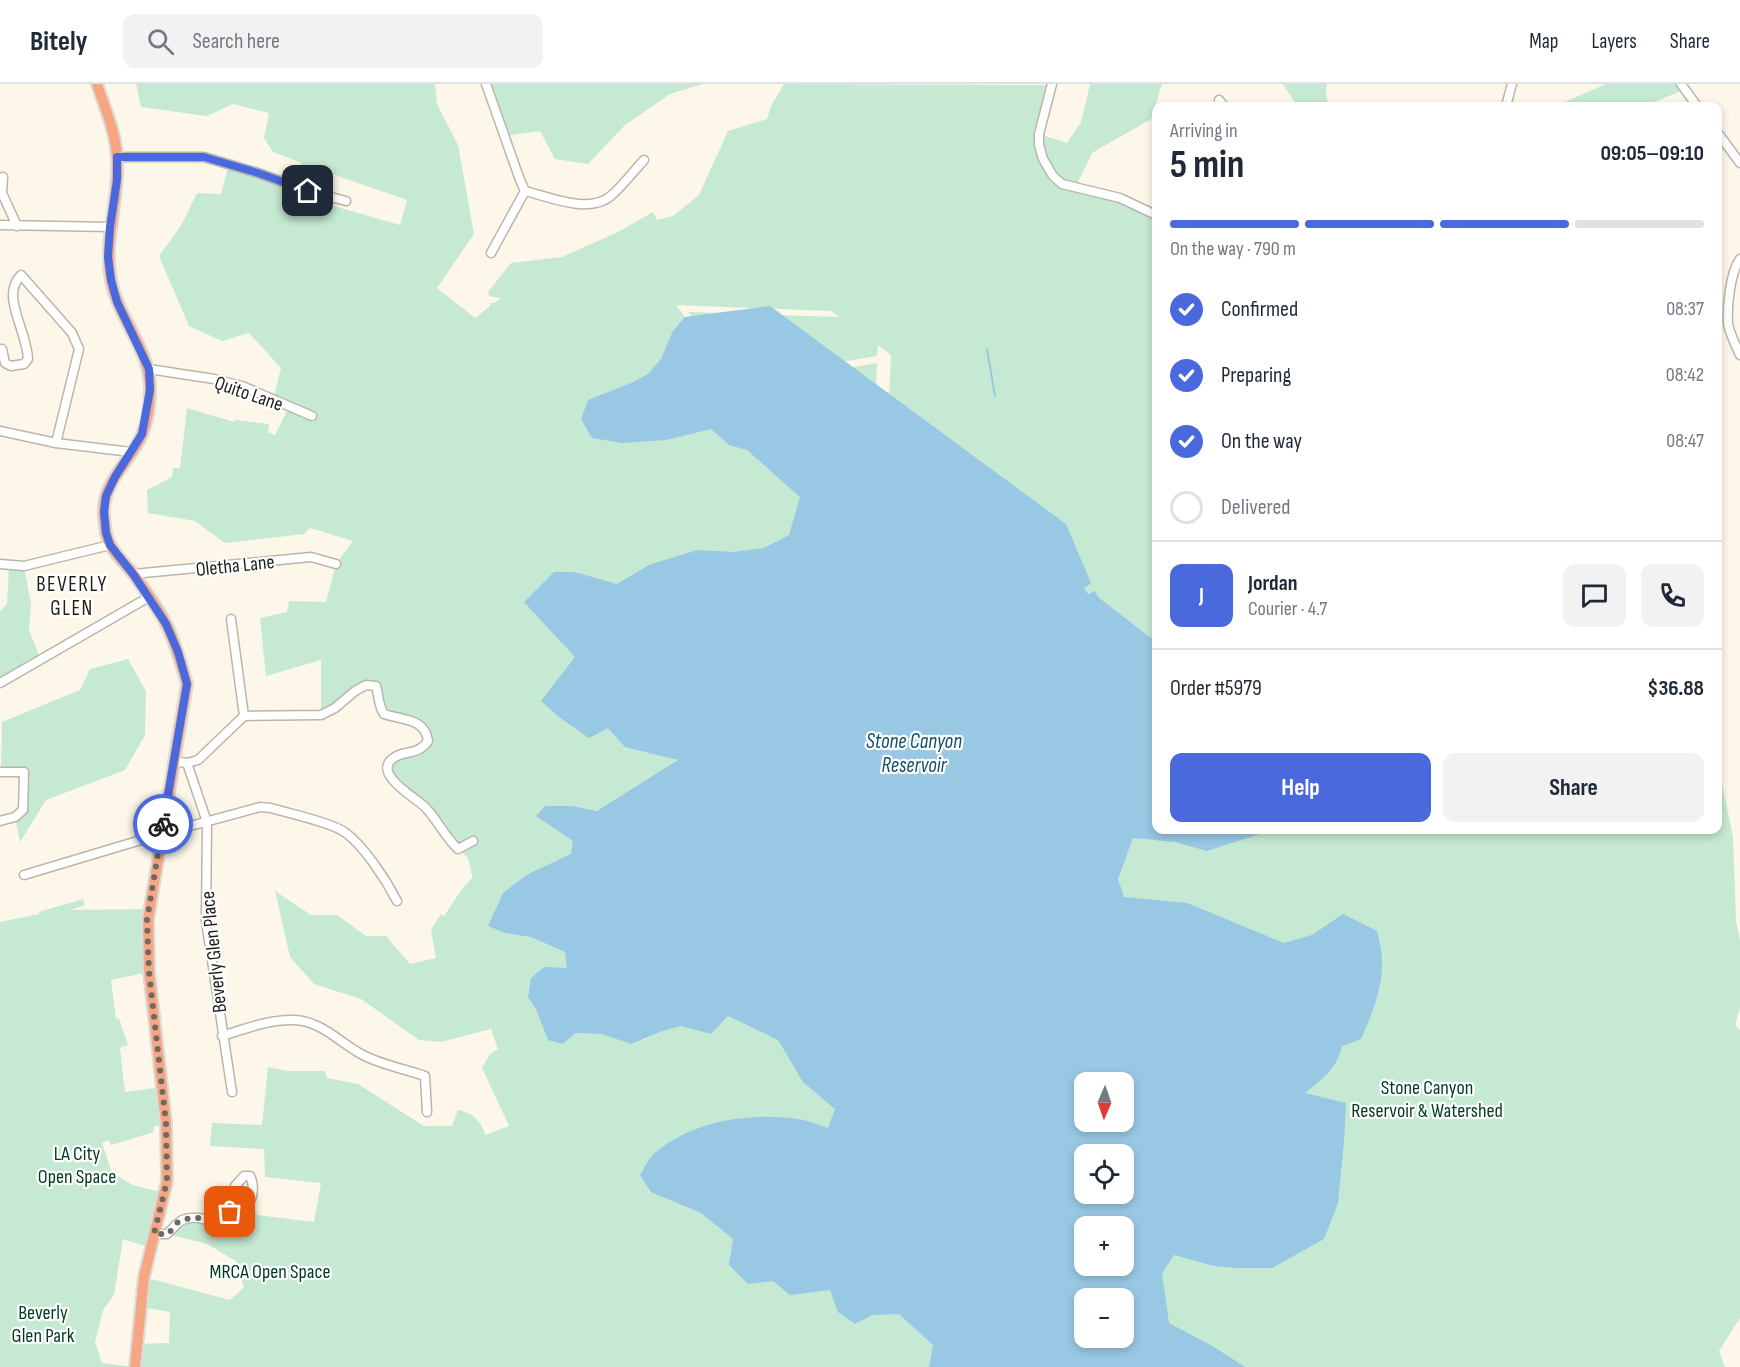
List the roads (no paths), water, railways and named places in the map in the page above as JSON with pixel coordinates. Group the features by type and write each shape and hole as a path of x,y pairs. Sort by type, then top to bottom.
{"main road":[{"path":"97,84 114,137 117,157 117,180 108,257 111,280 117,302 149,369 150,390 142,434 106,496 104,512 106,533 110,545 133,574 166,624 178,652 187,684 147,920 149,972 166,1123 167,1181 144,1277 135,1367"}],"street":[{"path":"486,84 525,191"},
{"path":"1052,84 1039,134 1039,145 1043,159 1053,176 1062,184 1120,198 1152,213"},
{"path":"1507,102 1512,84"},
{"path":"1681,84 1694,102"},
{"path":"1722,138 1740,163"},
{"path":"117,157 204,157 346,201"},
{"path":"525,191 581,204 597,204 611,197 644,160"},
{"path":"3,177 2,193 17,226"},
{"path":"491,253 525,191"},
{"path":"0,225 110,227"},
{"path":"1740,260 1734,268 1731,282 1728,325 1740,355"},
{"path":"4,296 11,279 21,274 72,333 79,349 56,442"},
{"path":"2,349 5,363 11,366 24,364 28,359 25,343 6,312"},
{"name":"Quito Lane","path":"149,369 242,386 312,416"},
{"path":"0,431 56,442 131,452"},
{"path":"0,564 24,567 110,545"},
{"name":"Oletha Lane","path":"133,574 216,568 311,557 336,564"},
{"path":"0,683 149,597"},
{"path":"231,619 244,716"},
{"path":"173,761 187,763 198,760 244,716 321,715 335,708 366,685 376,686 379,706 384,714 419,723 427,731 428,741 424,747 399,755 389,763 388,770 394,783 426,808 448,840 458,849 473,842"},
{"name":"Beverly Glen Place","path":"187,763 207,822 206,921 232,1092"},
{"path":"0,772 24,772 23,810 15,817 0,821"},
{"path":"24,875 260,807 271,808 334,827 350,837 373,862 398,901"},
{"path":"222,1035 277,1022 294,1020 309,1022 363,1055 425,1076 427,1112"},
{"path":"154,1234 168,1234 178,1222 185,1219 216,1224 235,1222 244,1214 252,1199 250,1176 244,1176 235,1186 230,1212 202,1220"}],"water":[{"name":"Stone Canyon Reservoir","path":"770,306 1066,524 1091,583 1084,588 1088,594 1095,591 1098,597 1152,639 1152,834 1260,834 1207,851 1175,842 1133,838 1118,879 1124,897 1187,903 1284,943 1312,935 1343,914 1377,931 1382,957 1381,981 1373,1010 1361,1039 1342,1046 1333,1067 1305,1093 1346,1103 1338,1203 1324,1239 1272,1268 1214,1266 1174,1255 1162,1273 1169,1323 1245,1367 929,1367 933,1345 899,1314 872,1315 855,1324 838,1312 830,1290 790,1295 773,1281 748,1284 729,1265 733,1239 701,1213 651,1192 640,1175 656,1152 671,1141 705,1126 742,1118 779,1117 809,1121 828,1128 835,1109 803,1082 778,1040 728,1016 711,1034 681,1026 631,1044 602,1034 575,1033 563,1044 548,1040 536,1009 528,997 531,978 544,967 567,968 565,952 531,937 505,933 488,926 503,893 528,874 571,854 573,841 536,816 545,806 573,806 597,811 678,760 625,747 608,728 589,738 541,701 575,657 524,602 554,572 575,572 617,584 649,565 697,550 734,552 764,548 789,535 800,497 747,450 729,445 711,429 666,440 622,443 592,438 581,419 588,400 648,374 661,359 673,331 685,317"}],"waterway":[{"path":"987,349 995,396"}],"district":[{"name":"BEVERLY GLEN","path":"72,596"}],"park label":[{"name":"Stone Canyon Reservoir & Watershed","path":"1427,1098"},
{"name":"LA City Open Space","path":"77,1164"},
{"name":"MRCA Open Space","path":"270,1271"},
{"name":"Beverly Glen Park","path":"43,1324"}]}
